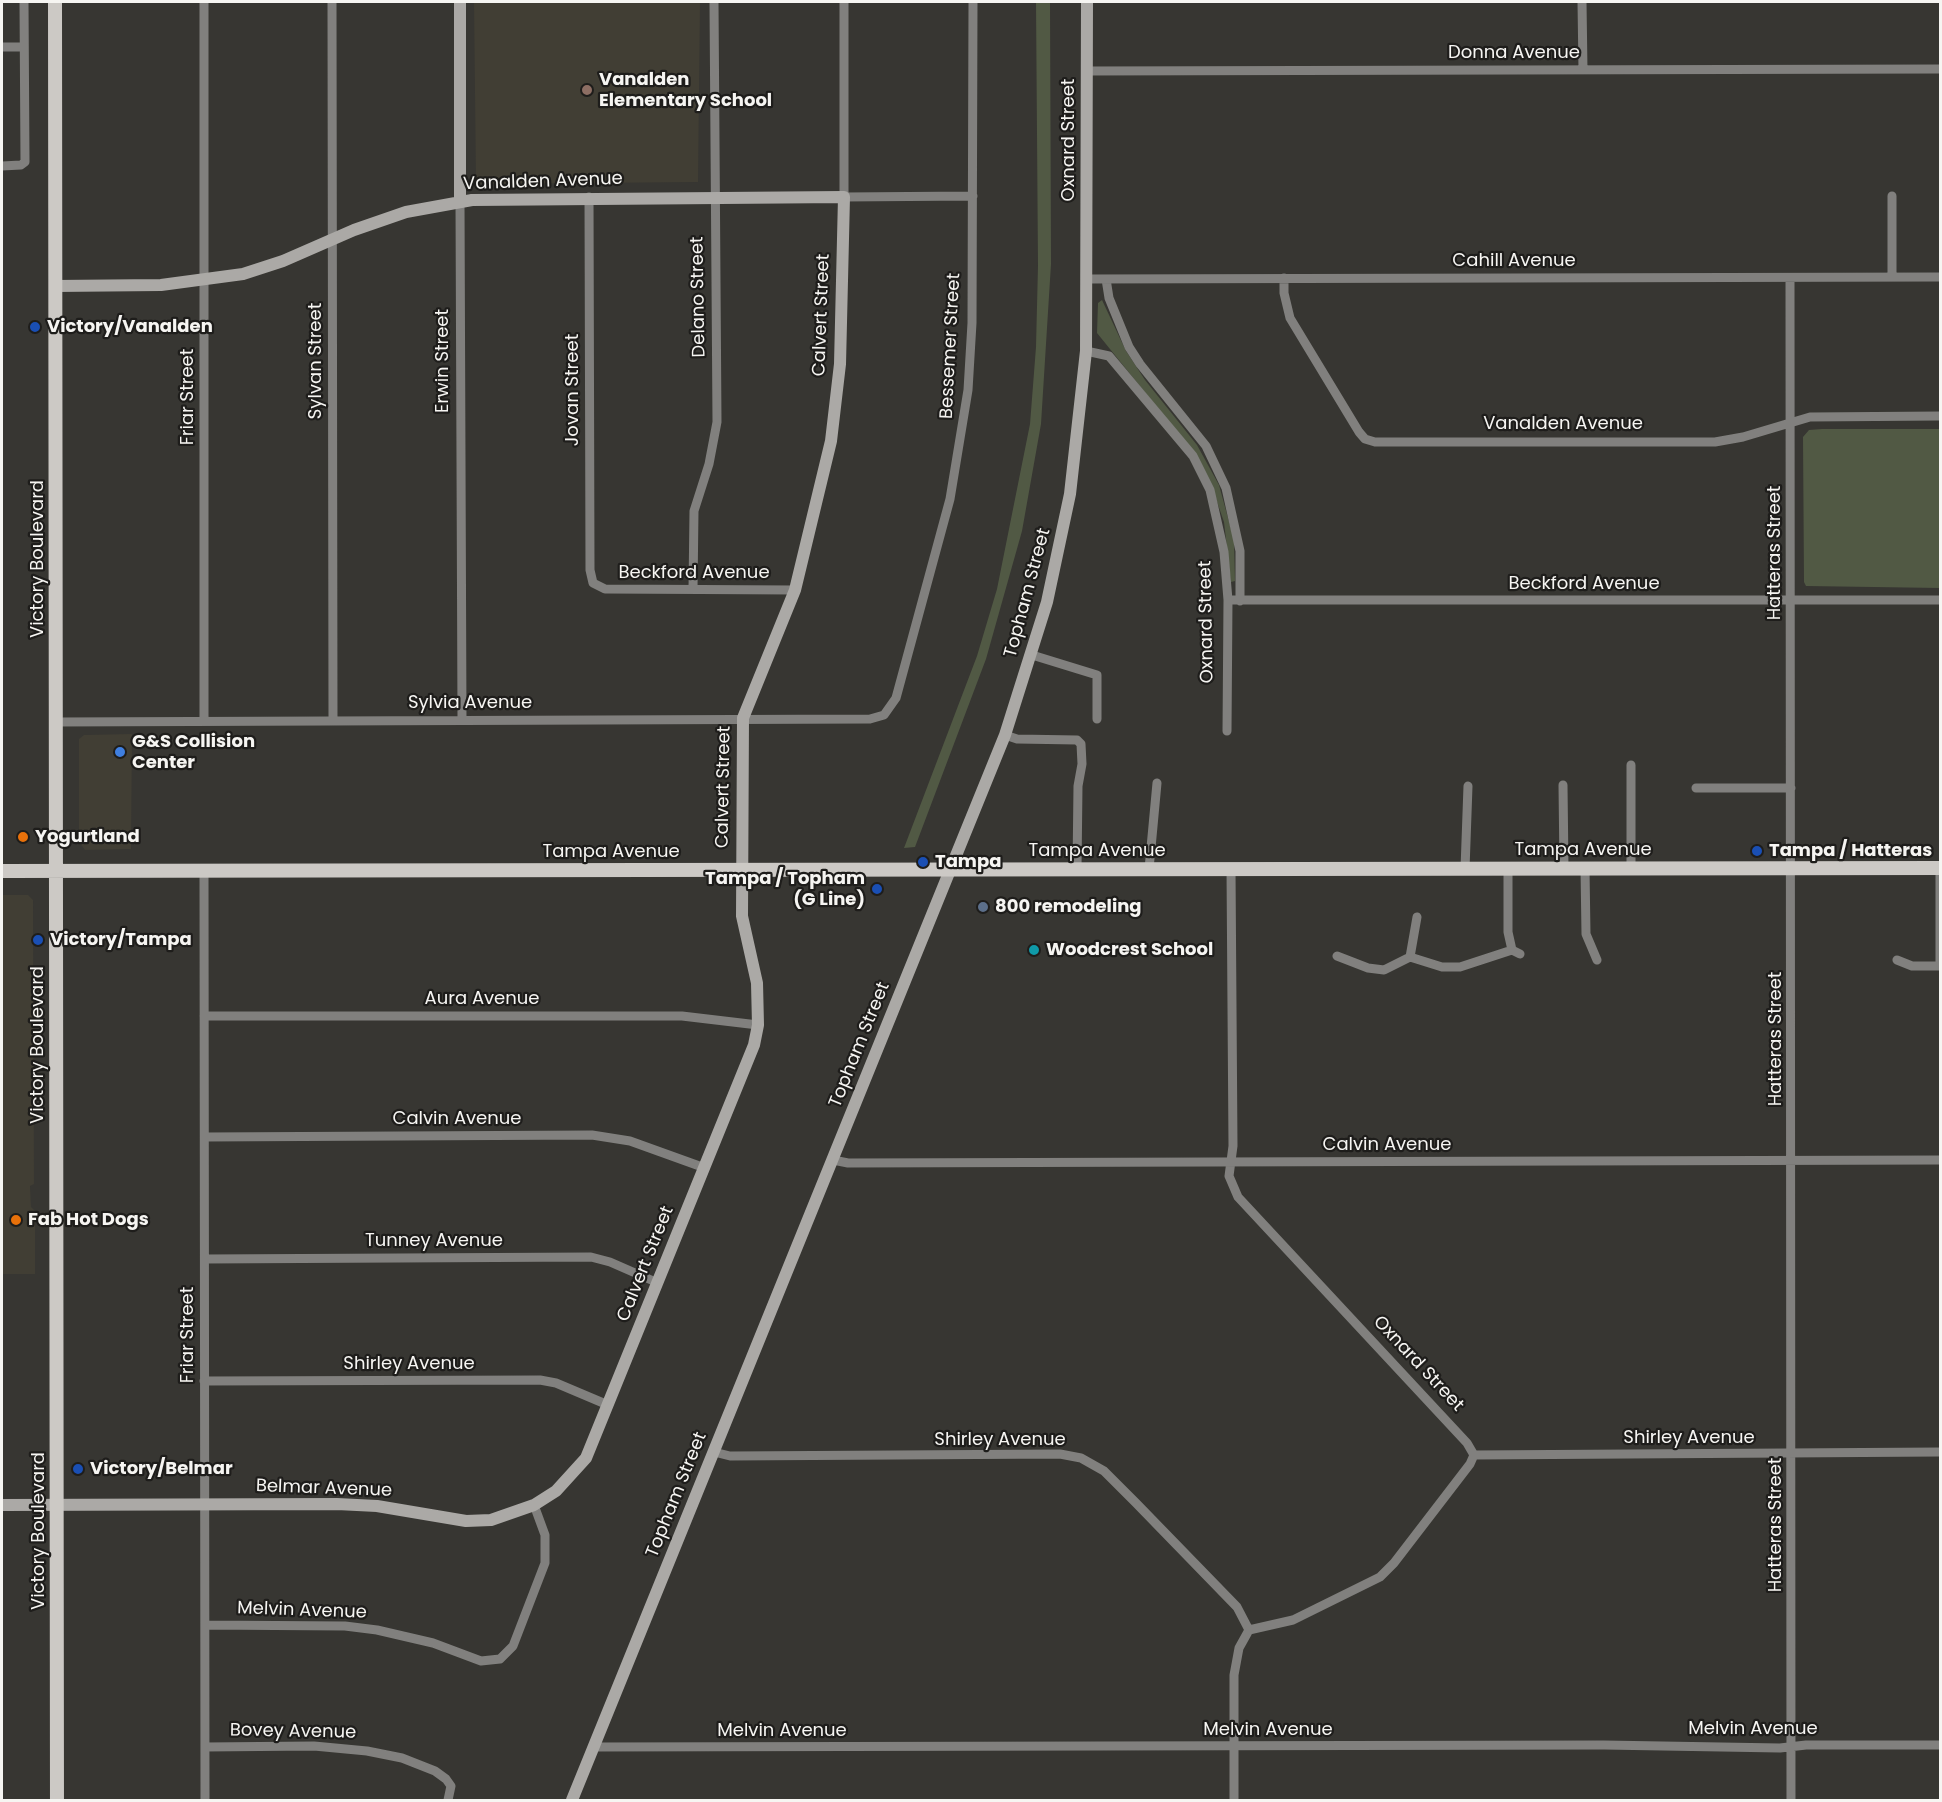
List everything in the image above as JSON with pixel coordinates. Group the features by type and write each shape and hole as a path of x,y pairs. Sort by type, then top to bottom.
{"main road":[{"name":"Victory Boulevard","path":"55,2 57,1800"},
{"name":"Tampa Avenue","path":"2,871 1940,868"}],"street":[{"path":"2,166 21,165 25,162 24,2"},
{"name":"Friar Street","path":"204,2 204,720"},
{"name":"Sylvan Street","path":"332,2 333,720"},
{"name":"Erwin Street","path":"460,2 462,720"},
{"name":"Delano Street","path":"693,589 694,511 709,464 717,422 714,2"},
{"name":"Calvert Street","path":"534,1505 556,1491 586,1458 705,1168 754,1045 759,1025 757,983 742,925 742,718 795,590 831,441 838,386 844,197 844,2"},
{"name":"Bessemer Street","path":"884,715 896,698 950,499 968,390 972,323 973,2"},
{"name":"Oxnard Street","path":"1086,2 1088,279"},
{"path":"1582,2 1582,70"},
{"path":"2,47 24,46"},
{"name":"Donna Avenue","path":"1087,71 1941,69"},
{"name":"Vanalden Avenue","path":"55,286 161,285 243,274 406,212 460,202 589,197 973,195"},
{"path":"1892,195 1892,277"},
{"name":"Jovan Street","path":"589,197 590,570 593,583"},
{"name":"Cahill Avenue","path":"1088,279 1941,277"},
{"name":"Vanalden Avenue","path":"1284,278 1284,293 1290,318 1359,432 1365,438 1375,442 1715,442 1826,416 1941,416"},
{"name":"Hatteras Street","path":"1790,278 1791,1800"},
{"name":"Topham Street","path":"572,1800 1005,735 1032,655 1058,559 1070,494 1086,351 1088,279"},
{"name":"Oxnard Street","path":"1106,279 1109,298 1129,347 1206,446 1226,488 1240,551 1240,600"},
{"name":"Oxnard Street","path":"1086,351 1109,356 1193,456 1210,490 1218,517 1228,600 1227,731"},
{"name":"Beckford Avenue","path":"593,583 605,589 795,590"},
{"name":"Beckford Avenue","path":"1228,600 1941,600"},
{"path":"1032,655 1097,675 1098,719"},
{"name":"Sylvia Avenue","path":"57,722 870,719 884,715"},
{"path":"1005,735 1017,739 1077,740 1081,744 1077,869"},
{"path":"1631,765 1631,869"},
{"path":"1149,869 1157,783"},
{"path":"1563,784 1564,868"},
{"path":"1465,869 1468,786"},
{"path":"1696,788 1791,788"},
{"path":"1337,956 1368,969 1384,970 1410,957 1442,967 1460,967 1516,952 1508,932 1508,868"},
{"path":"1897,960 1912,966 1940,966 1940,868"},
{"name":"Oxnard Street","path":"1231,869 1233,1146 1229,1176 1238,1197 1467,1443 1474,1455"},
{"path":"1585,869 1586,934 1597,960"},
{"name":"Friar Street","path":"204,871 205,1800"},
{"path":"1410,957 1418,917"},
{"name":"Aura Avenue","path":"204,1016 682,1016 759,1025"},
{"name":"Calvin Avenue","path":"205,1137 592,1135 630,1141 705,1168"},
{"name":"Calvin Avenue","path":"833,1160 848,1163 1229,1163 1941,1160"},
{"name":"Tunney Avenue","path":"205,1259 591,1257 610,1262 658,1283"},
{"name":"Shirley Avenue","path":"204,1381 540,1380 556,1383 608,1405"},
{"name":"Shirley Avenue","path":"714,1452 730,1456 1060,1454 1081,1458 1104,1471 1136,1503 1237,1607 1249,1630"},
{"name":"Shirley Avenue","path":"1474,1455 1792,1455 1941,1452"},
{"path":"1234,1800 1236,1658 1249,1630 1293,1620 1380,1577 1394,1563 1463,1473 1474,1455"},
{"name":"Belmar Avenue","path":"2,1505 204,1503 377,1506 466,1521 504,1517 534,1505"},
{"name":"Melvin Avenue","path":"205,1625 345,1626 377,1630 433,1643 481,1661 500,1659 513,1646 545,1563 544,1535 534,1505"},
{"name":"Melvin Avenue","path":"594,1748 1941,1745"},
{"name":"Bovey Avenue","path":"205,1747 339,1747 402,1758 435,1771 446,1779 451,1786 448,1800"}],"shaded area":[{"name":"Vanalden Elementary School","path":"474,2 700,2 698,182 476,184"},
{"path":"132,734 131,849 85,850 79,842 79,739 84,735"},
{"path":"2,895 28,895 33,900 34,1184 30,1186 31,1207 35,1211 35,1274 2,1274"}],"green space":[{"path":"1036,2 1050,2 1051,264 1041,424 1022,531 986,659 915,847 904,848 977,656 997,589 1030,424 1036,347 1038,266"},
{"path":"1102,300 1126,351 1145,380 1197,445 1219,485 1234,540 1235,581 1231,582 1224,522 1215,496 1195,454 1097,333 1098,303"},
{"path":"1940,429 1940,588 1806,586 1804,582 1803,437 1809,430"}],"place":[{"name":"Vanalden Elementary School","path":"587,90"},
{"name":"Victory/Vanalden","path":"35,327"},
{"name":"G&S Collision Center","path":"120,752"},
{"name":"Yogurtland","path":"23,837"},
{"name":"Tampa / Hatteras","path":"1757,851"},
{"name":"Tampa","path":"923,862"},
{"name":"Tampa / Topham (G Line)","path":"877,889"},
{"name":"800 remodeling","path":"983,907"},
{"name":"Victory/Tampa","path":"38,940"},
{"name":"Woodcrest School","path":"1034,950"},
{"name":"Fab Hot Dogs","path":"16,1220"},
{"name":"Victory/Belmar","path":"78,1469"}]}
